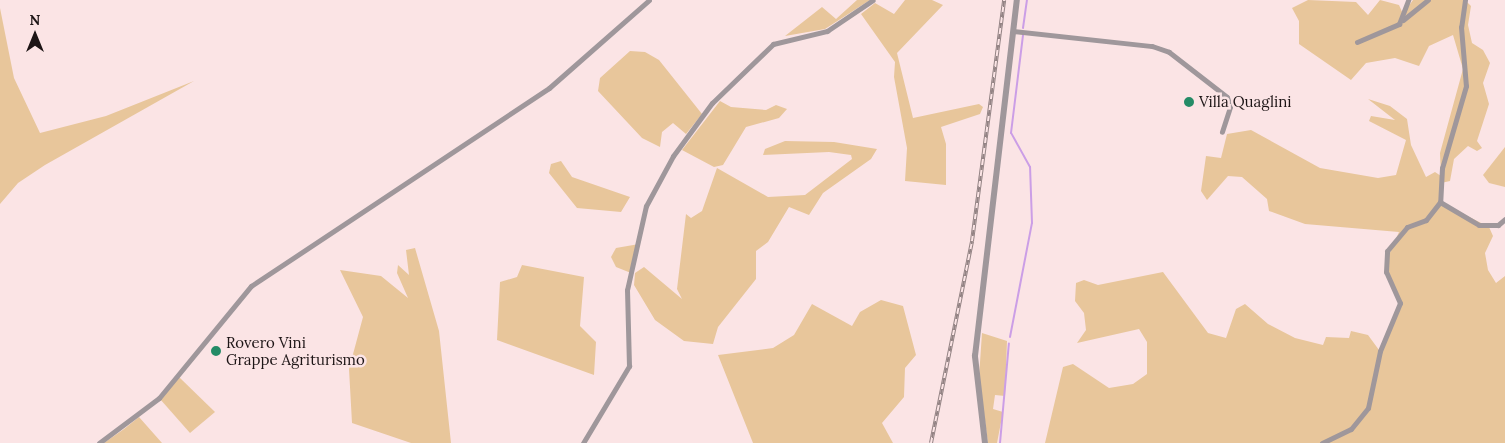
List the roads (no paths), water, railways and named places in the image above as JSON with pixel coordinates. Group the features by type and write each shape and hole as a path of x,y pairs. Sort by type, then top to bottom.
{"street":[{"path":"99,443 159,398 251,286 549,88 648,0"},
{"path":"583,443 629,366 627,290 646,206 673,156 712,103 773,44 827,31 872,0"},
{"path":"985,443 974,356 1017,0"},
{"path":"1399,24 1408,0"},
{"path":"1357,42 1399,24 1428,0"},
{"path":"1322,443 1351,429 1368,408 1380,351 1400,303 1386,272 1387,251 1407,227 1433,215 1440,202 1442,168 1466,86 1461,28 1465,0"},
{"path":"1013,31 1152,46 1169,52 1227,97 1230,106 1222,132"},
{"path":"1440,202 1479,225 1498,225 1505,219"}],"waterway":[{"path":"1023,28 1027,0"},
{"path":"1010,337 1032,223 1030,167 1011,133 1023,35"},
{"path":"1000,443 1009,343"}],"railway":[{"path":"931,443 972,241 1004,0"}],"place":[{"name":"Villa Quaglini","path":"1189,102"},
{"name":"Rovero Vini Grappe Agriturismo","path":"216,351"}]}
